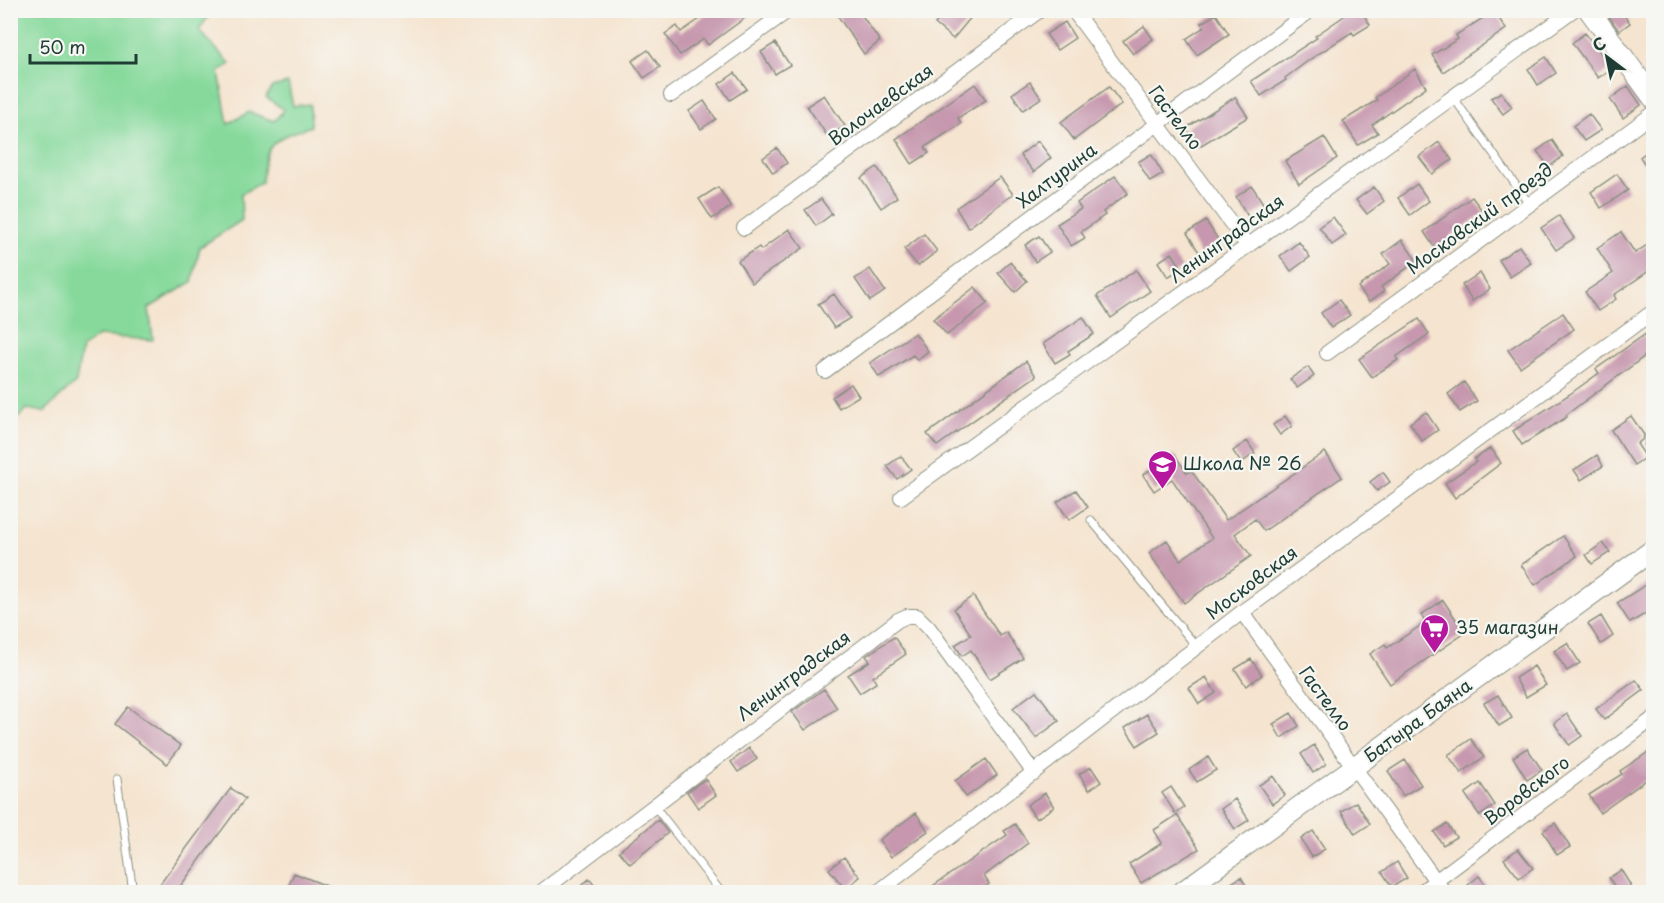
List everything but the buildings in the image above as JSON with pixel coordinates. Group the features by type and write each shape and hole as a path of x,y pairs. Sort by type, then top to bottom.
{"street":[{"path":"671,95 789,10"},
{"name":"Волочаевская","path":"744,228 1040,10"},
{"name":"Гастелло","path":"1073,10 1248,246"},
{"name":"Халтурина","path":"825,371 1311,10"},
{"name":"Ленинградская","path":"901,497 1573,10"},
{"path":"1589,10 1653,99"},
{"name":"Московский проезд","path":"1327,353 1653,113"},
{"name":"Московская","path":"878,892 1242,612 1653,311"},
{"name":"Батыра Баяна","path":"1182,892 1653,549"},
{"name":"Гастелло","path":"1242,612 1440,887"},
{"name":"Ленинградская","path":"541,892 653,804 898,620 907,616 917,616 929,628 1034,773"},
{"name":"Воровского","path":"1421,892 1440,887 1653,718"}],"lane":[{"path":"1453,97 1531,205"},
{"path":"1653,417 1648,446 1653,461"},
{"path":"1091,520 1197,647"},
{"path":"117,779 132,892"},
{"path":"653,804 721,892"}],"green space":[{"path":"11,10 229,11 212,11 199,30 230,64 219,72 228,124 249,112 274,121 284,110 266,97 272,87 288,83 293,106 310,104 311,126 288,134 274,144 265,158 262,182 241,194 242,220 200,247 192,282 149,308 153,340 98,336 82,348 76,382 44,412 27,409 11,425"}],"place":[{"name":"Школа № 26","path":"1162,490"},
{"name":"35 магазин","path":"1435,654"}]}
